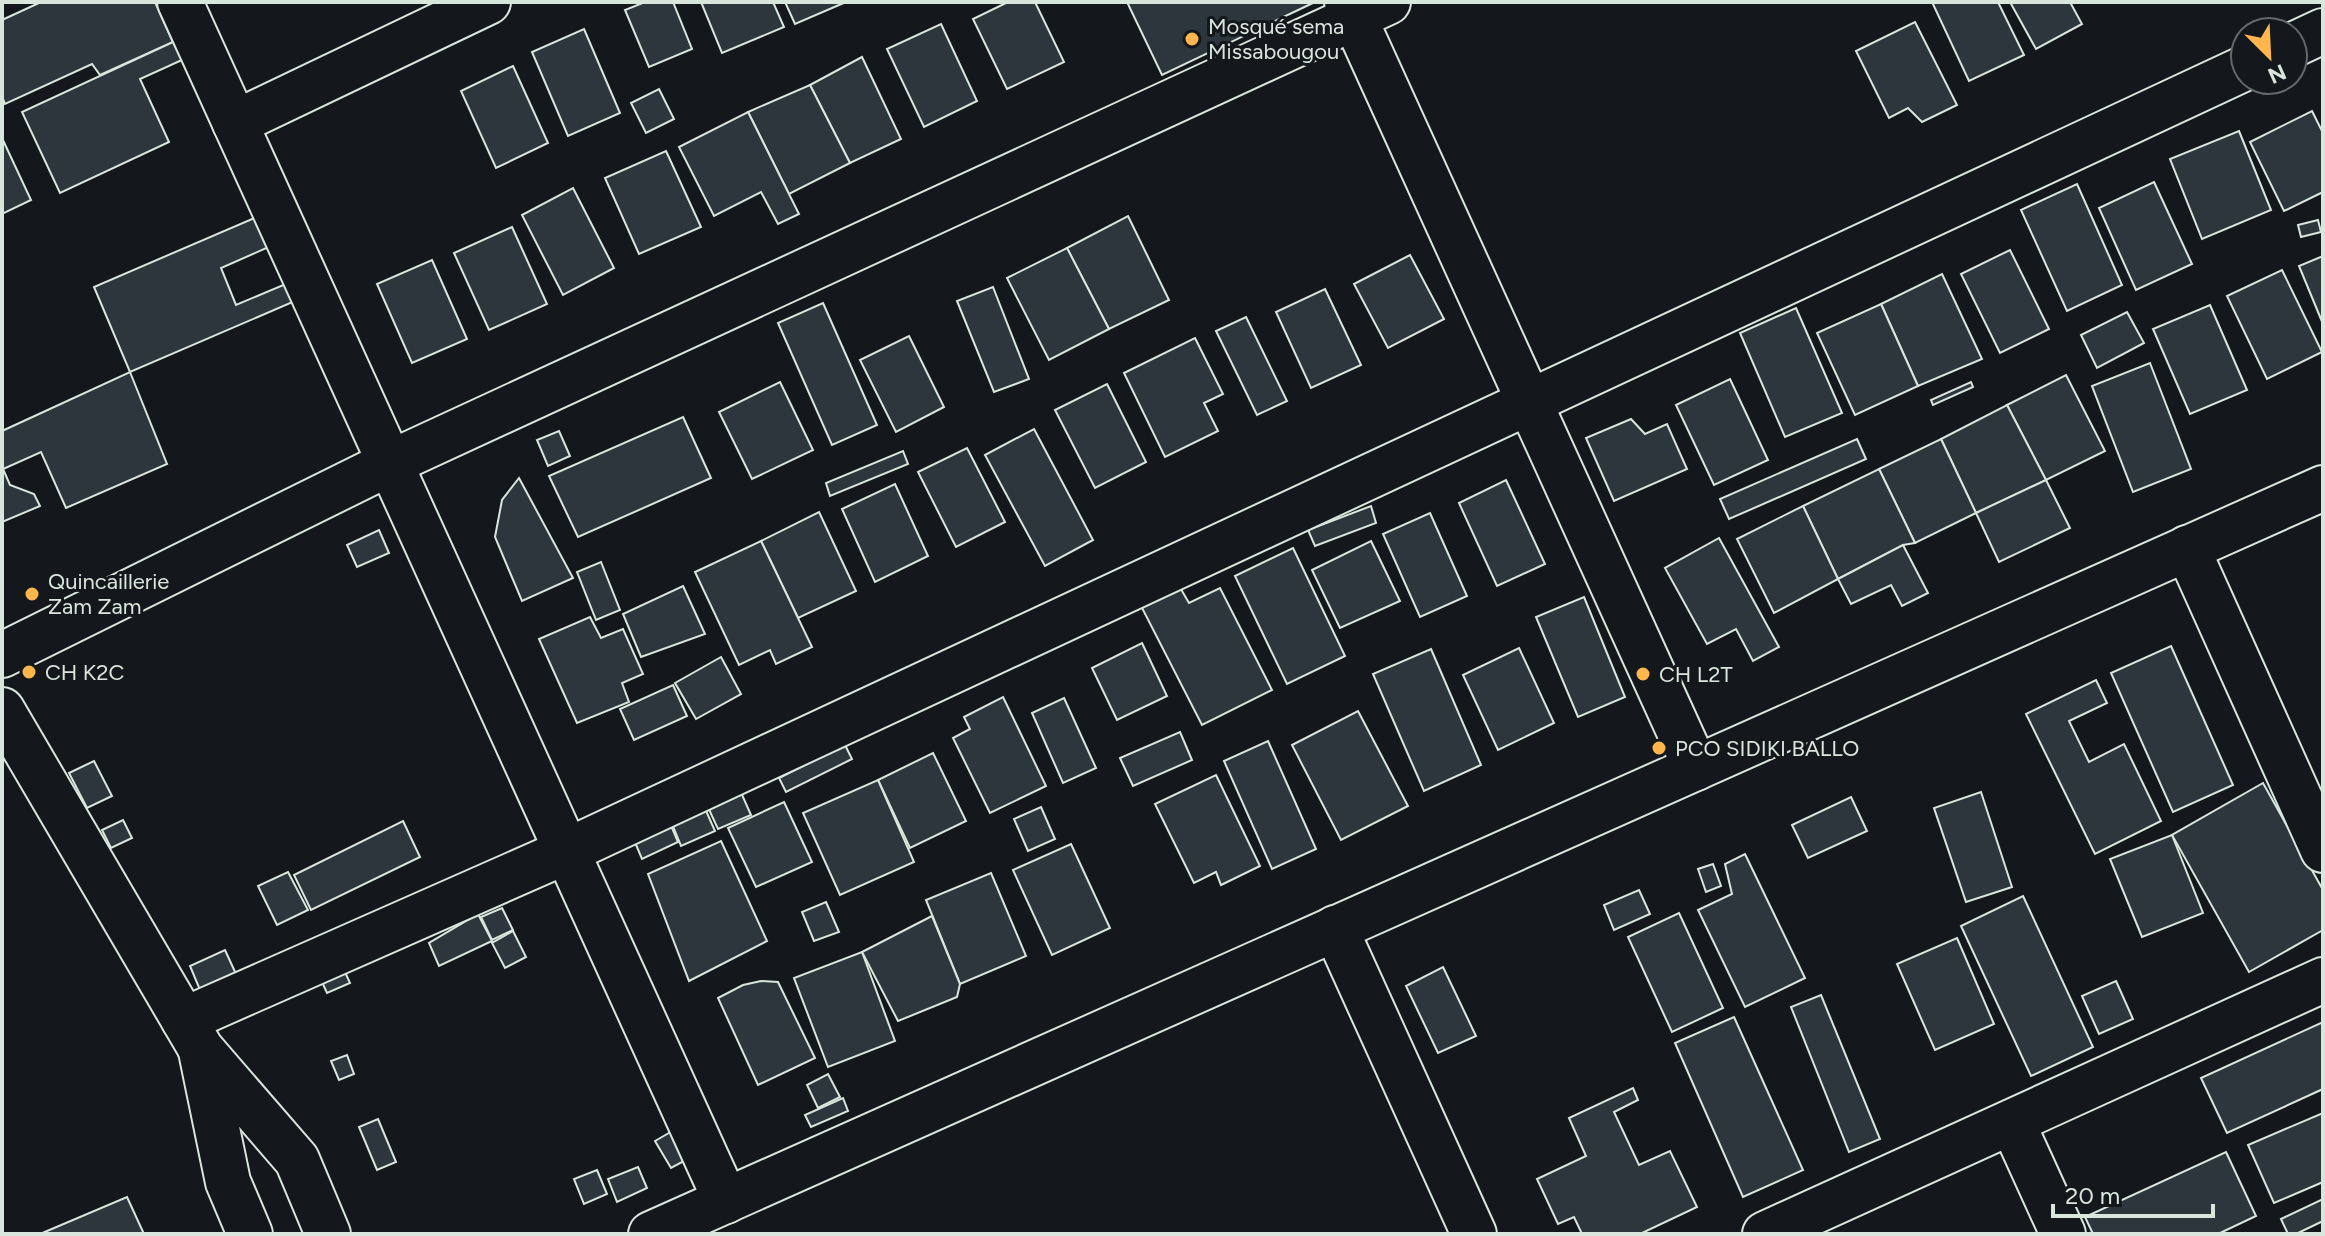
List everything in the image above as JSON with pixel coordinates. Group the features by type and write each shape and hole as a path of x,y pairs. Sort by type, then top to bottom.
{"street":[{"path":"180,2 726,1201"},
{"path":"235,123 488,2"},
{"path":"2,655 390,463 1363,7 1530,402 1696,768"},
{"path":"193,1034 567,851 2229,75"},
{"path":"651,1234 2323,488"},
{"path":"2187,548 2323,850"},
{"path":"2,710 193,1034 297,1160 328,1234"},
{"path":"1335,928 1474,1234"},
{"path":"1765,1234 2323,980"},
{"path":"193,1034 228,1182 250,1234"},
{"path":"2012,1122 2063,1234"}],"building":[{"path":"41,2 155,2 173,42 100,75 92,64 5,104 2,96 2,20"},
{"path":"645,2 673,2 692,49 649,67 625,10"},
{"path":"701,2 773,2 784,27 722,53"},
{"path":"785,2 846,2 795,24"},
{"path":"1008,2 1035,2 1064,62 1007,89 973,19"},
{"name":"Mosqué sema Missabougou","path":"1127,2 1315,2 1162,75"},
{"path":"1932,2 1998,2 2024,55 1969,81"},
{"path":"2010,2 2070,2 2082,24 2036,49"},
{"path":"1915,22 1957,105 1922,122 1908,108 1889,118 1856,51"},
{"path":"941,24 977,101 924,127 887,49"},
{"path":"584,29 620,113 568,136 532,52"},
{"path":"173,42 182,60 140,79 169,142 60,193 22,112"},
{"path":"862,57 901,139 850,163 810,85"},
{"path":"513,66 548,143 496,168 461,91"},
{"path":"810,85 850,163 789,194 748,112"},
{"path":"659,89 674,119 646,133 631,103"},
{"path":"2312,111 2323,133 2323,192 2284,211 2250,142"},
{"path":"748,112 799,214 778,224 761,192 714,216 679,147"},
{"path":"2239,131 2271,210 2202,239 2170,159"},
{"path":"2,138 31,200 2,214"},
{"path":"666,151 701,227 639,254 605,178"},
{"path":"2154,182 2192,264 2136,290 2099,208"},
{"path":"2077,184 2122,285 2067,311 2021,210"},
{"path":"573,188 614,268 563,295 522,215"},
{"path":"259,216 271,246 221,268 236,305 288,283 295,301 130,372 94,287"},
{"path":"1128,216 1169,300 1109,329 1067,248"},
{"path":"2318,220 2321,232 2301,237 2298,225"},
{"path":"512,227 547,304 489,330 454,253"},
{"path":"1067,248 1109,329 1049,360 1007,278"},
{"path":"2010,250 2049,329 2000,353 1961,274"},
{"path":"1410,255 1444,319 1388,348 1354,284"},
{"path":"2323,256 2323,324 2299,266"},
{"path":"432,260 467,339 412,363 377,284"},
{"path":"2282,270 2322,352 2267,379 2227,296"},
{"path":"1942,274 1982,359 1918,386 1881,304"},
{"path":"993,287 1029,379 994,392 957,301"},
{"path":"1325,289 1361,365 1311,388 1276,312"},
{"path":"823,303 877,425 832,445 778,323"},
{"path":"1881,304 1918,386 1855,415 1817,333"},
{"path":"2210,305 2247,390 2190,414 2153,329"},
{"path":"1796,308 1842,413 1785,437 1740,333"},
{"path":"2127,312 2144,343 2097,368 2081,335"},
{"path":"1246,317 1287,401 1257,415 1216,331"},
{"path":"909,336 944,407 896,432 860,360"},
{"path":"1195,338 1223,394 1204,403 1218,431 1165,457 1124,373"},
{"path":"2150,363 2191,469 2133,492 2092,386"},
{"path":"130,372 167,464 66,508 41,452 3,469 10,485 34,494 40,506 2,522 2,431"},
{"path":"2066,375 2105,451 2046,480 2007,405"},
{"path":"1730,379 1768,460 1714,485 1676,405"},
{"path":"780,382 813,450 752,479 719,412"},
{"path":"1971,382 1973,387 1933,405 1931,400"},
{"path":"1107,384 1146,462 1095,488 1055,410"},
{"path":"2007,405 2046,480 1976,513 1941,439"},
{"path":"683,417 711,478 578,537 549,476"},
{"path":"1631,419 1645,434 1667,424 1687,469 1614,501 1586,438"},
{"path":"1034,429 1093,540 1045,566 985,455"},
{"path":"559,431 570,456 548,466 537,440"},
{"path":"1857,439 1866,459 1729,519 1720,499"},
{"path":"1941,439 1976,513 1915,543 1879,469"},
{"path":"967,448 1005,522 956,547 918,472"},
{"path":"903,451 908,464 830,496 826,483"},
{"path":"1879,469 1915,543 1903,545 1838,579 1803,506"},
{"path":"519,478 573,578 522,601 495,537 502,500"},
{"path":"1506,480 1545,564 1497,586 1459,503"},
{"path":"2046,480 2070,528 1999,562 1976,513"},
{"path":"895,484 928,556 875,582 842,509"},
{"path":"1371,506 1376,523 1315,546 1308,530"},
{"path":"1803,506 1838,579 1774,613 1737,539"},
{"path":"819,512 856,591 798,618 761,541"},
{"path":"1430,513 1467,596 1420,617 1383,534"},
{"path":"379,530 389,553 357,567 347,545"},
{"path":"1719,538 1779,647 1753,661 1736,629 1707,644 1665,568"},
{"path":"761,541 812,647 776,664 770,650 739,665 695,572"},
{"path":"1371,541 1400,601 1340,628 1312,570"},
{"path":"1903,545 1928,593 1902,606 1891,585 1851,604 1838,579"},
{"path":"1293,548 1345,656 1287,684 1235,576"},
{"path":"601,562 620,610 596,620 577,572"},
{"path":"1178,584 1189,603 1220,588 1272,690 1202,725 1140,604"},
{"path":"683,586 705,634 641,657 623,614"},
{"path":"1584,597 1625,697 1578,717 1536,617"},
{"path":"590,617 601,638 623,629 643,674 622,683 629,702 577,723 539,639"},
{"path":"1142,643 1167,696 1117,720 1092,668"},
{"path":"2171,646 2233,785 2173,812 2111,673"},
{"path":"1519,648 1554,723 1498,750 1463,675"},
{"path":"1431,649 1481,765 1424,791 1373,674"},
{"path":"721,657 741,694 696,719 675,683"},
{"path":"2096,680 2107,703 2069,721 2089,762 2124,744 2161,821 2095,854 2026,714"},
{"path":"673,685 687,716 634,740 620,709"},
{"path":"1003,697 1046,786 990,813 953,738 970,729 964,717"},
{"path":"1064,698 1096,768 1063,783 1032,713"},
{"path":"1358,711 1408,806 1341,840 1292,745"},
{"path":"1180,732 1192,760 1133,786 1120,758"},
{"path":"1268,741 1316,849 1272,869 1224,761"},
{"path":"845,745 852,759 786,792 779,778"},
{"path":"933,753 966,821 910,848 878,780"},
{"path":"94,761 112,796 87,808 69,773"},
{"path":"1216,775 1260,866 1221,885 1216,872 1194,883 1155,804"},
{"path":"878,780 914,862 840,895 803,813"},
{"path":"2263,783 2323,890 2323,930 2249,972 2172,835"},
{"path":"739,788 751,815 718,829 706,803"},
{"path":"1981,792 2012,887 1966,902 1934,808"},
{"path":"1851,797 1867,831 1808,858 1792,825"},
{"path":"784,802 812,862 756,887 728,828"},
{"path":"703,804 715,831 681,846 670,819"},
{"path":"1041,807 1055,839 1028,851 1014,819"},
{"path":"667,816 678,842 642,859 631,833"},
{"path":"123,820 132,838 111,848 102,830"},
{"path":"403,821 420,857 311,910 294,875"},
{"path":"2172,835 2203,913 2142,937 2110,859"},
{"path":"721,841 767,941 689,981 648,874"},
{"path":"1071,844 1110,928 1052,955 1013,870"},
{"path":"1745,854 1805,978 1745,1007 1698,910 1732,894 1725,864"},
{"path":"1713,864 1721,886 1706,892 1698,869"},
{"path":"288,872 308,910 277,925 258,886"},
{"path":"991,873 1026,956 960,984 926,900"},
{"path":"1639,890 1650,914 1614,930 1604,905"},
{"path":"2023,896 2093,1047 2031,1076 1961,926"},
{"path":"826,902 839,932 814,941 802,912"},
{"path":"502,908 513,930 492,940 481,917"},
{"path":"1679,913 1723,1008 1672,1032 1628,937"},
{"path":"478,914 492,941 439,966 429,943"},
{"path":"932,916 960,984 957,997 898,1021 862,952"},
{"path":"513,931 526,957 505,968 492,943"},
{"path":"1957,938 1994,1024 1935,1050 1897,964"},
{"path":"225,950 236,974 200,990 190,966"},
{"path":"862,952 895,1041 828,1067 794,978"},
{"path":"340,961 350,983 327,993 317,971"},
{"path":"1443,967 1476,1036 1438,1053 1406,986"},
{"path":"761,981 778,982 815,1058 758,1085 718,998 743,985"},
{"path":"2116,981 2133,1019 2099,1034 2082,996"},
{"path":"1821,995 1880,1139 1849,1152 1791,1007"},
{"path":"1734,1017 1803,1170 1743,1197 1675,1043"},
{"path":"2323,1022 2323,1089 2227,1133 2201,1078"},
{"path":"347,1055 354,1074 339,1080 331,1061"},
{"path":"828,1074 840,1097 818,1108 807,1085"},
{"path":"1633,1088 1638,1100 1614,1112 1639,1165 1670,1151 1697,1207 1640,1234 1582,1234 1574,1217 1558,1224 1537,1179 1586,1156 1569,1118"},
{"path":"843,1098 848,1111 811,1127 805,1115"},
{"path":"2323,1113 2323,1182 2274,1203 2248,1145"},
{"path":"378,1119 396,1162 377,1170 359,1127"},
{"path":"681,1126 697,1154 671,1168 655,1141"},
{"path":"2226,1152 2256,1216 2218,1234 2093,1234 2085,1217"},
{"path":"638,1167 647,1188 617,1202 608,1179"},
{"path":"597,1170 607,1194 584,1204 574,1179"},
{"path":"127,1197 144,1234 40,1234"},
{"path":"2323,1199 2323,1221 2296,1234 2288,1234 2281,1219"}],"place":[{"name":"Mosqué sema Missabougou","path":"1192,39"},
{"name":"Quincaillerie Zam Zam","path":"32,594"},
{"name":"CH K2C","path":"29,672"},
{"name":"CH L2T","path":"1643,674"},
{"name":"PCO SIDIKI BALLO","path":"1659,748"}]}
